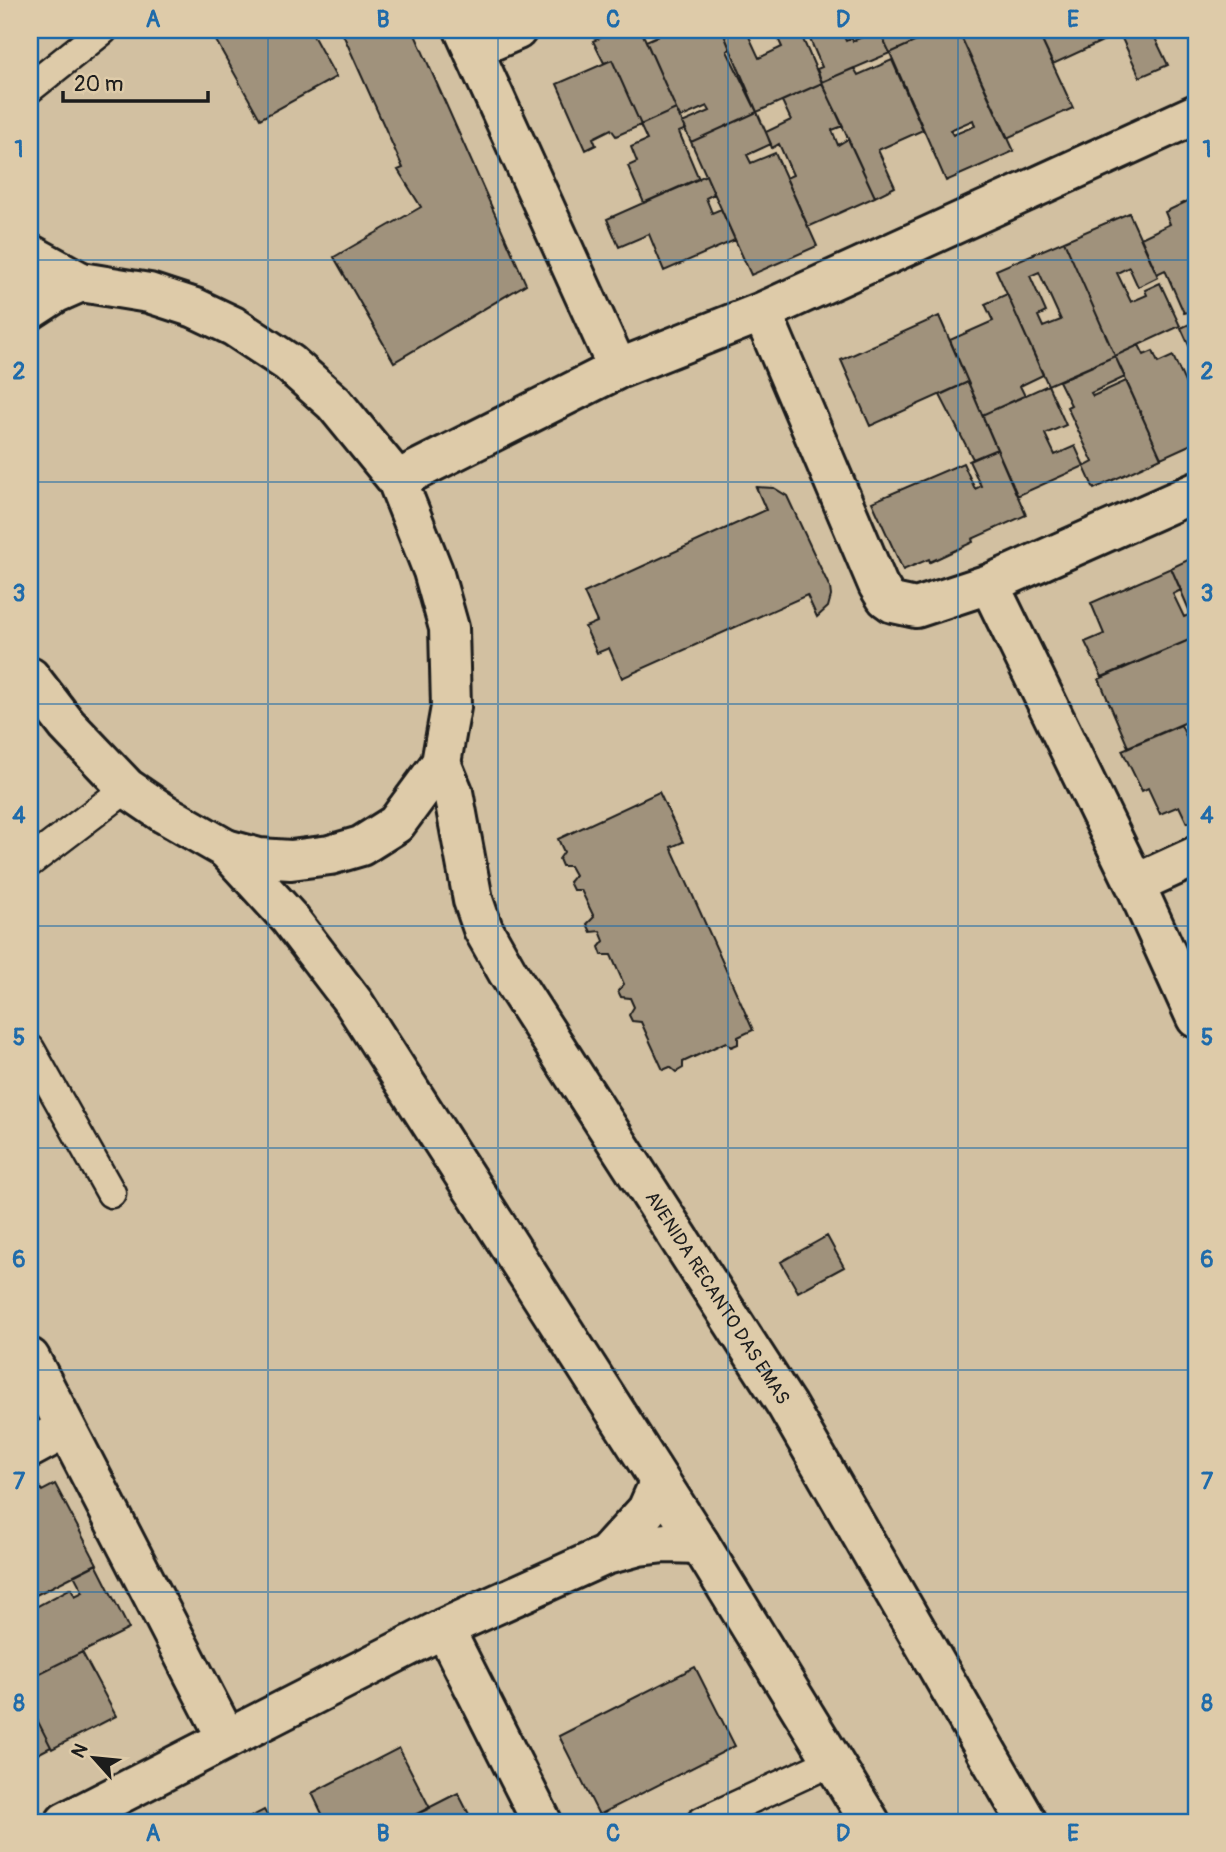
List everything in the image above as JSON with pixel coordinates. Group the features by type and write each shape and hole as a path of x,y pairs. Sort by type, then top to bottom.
{"street":[{"path":"517,30 468,39 618,369"},
{"path":"397,480 618,369 762,312 1196,114"},
{"path":"30,254 81,282 149,293 195,308 233,326 289,363 334,403 397,480 433,571 449,628 451,707 441,763 396,824 361,846 330,855 291,860 259,858 226,849 164,814 127,788 67,725 30,677"},
{"path":"30,310 56,293 81,282"},
{"path":"762,312 878,585 886,598 904,607 916,608 989,583 1196,492"},
{"path":"989,583 1135,884 1196,1018"},
{"name":"AVENIDA RECANTO DAS EMAS","path":"441,763 453,792 473,900 489,940 787,1406 1027,1822"},
{"path":"226,849 303,934 354,1003 700,1544 870,1822"},
{"path":"1135,884 1196,856"},
{"path":"30,1358 227,1738"},
{"path":"30,1448 65,1429"},
{"path":"606,1555 647,1510 659,1483"},
{"path":"65,1822 444,1628 606,1555 639,1546 665,1543 700,1544"},
{"path":"444,1628 542,1822"}],"lane":[{"path":"30,88 103,30"},
{"path":"30,862 127,788"},
{"path":"30,1049 111,1193"},
{"path":"701,1822 833,1761"}],"building":[{"path":"210,30 310,30 336,77 260,119"},
{"path":"341,30 413,30 526,284 394,362 334,257 421,207 398,170 403,168"},
{"path":"618,30 641,30 676,109 641,125 612,60 604,63 593,41"},
{"path":"671,30 722,30 730,49 727,51 757,112 691,142 682,123 710,111 707,106 680,118 646,41"},
{"path":"722,30 746,30 759,58 782,47 774,30 799,30 822,83 757,112"},
{"path":"806,30 849,30 842,33 846,41 852,38 853,41 879,30 890,53 822,82 817,69 822,67"},
{"path":"879,30 941,30 890,53"},
{"path":"941,30 958,30 1014,151 946,181 890,53","holes":["973,120 975,126 953,135 950,130"]},
{"path":"958,30 1037,30 1073,108 1007,138"},
{"path":"1037,30 1118,30 1120,33 1053,64"},
{"path":"1118,30 1172,30 1155,38 1168,65 1140,77"},
{"path":"612,60 641,125 616,136 611,129 593,138 596,145 586,150 557,84"},
{"path":"892,60 923,130 878,150 895,187 875,197 822,82 854,68 858,75"},
{"path":"822,83 843,126 832,130 838,145 848,139 875,197 808,227 786,178 793,175 779,144 772,148 766,132 791,120 782,101"},
{"path":"676,109 686,129 679,132 699,179 644,203 628,166 637,162 631,147 647,140 640,125"},
{"path":"757,112 771,144 747,155 751,163 775,153 817,246 751,275 691,142"},
{"path":"706,175 714,194 706,198 712,213 721,209 735,240 664,271 649,234 619,247 607,219"},
{"path":"1196,197 1196,310 1184,313 1165,270 1157,274 1141,238 1170,224 1165,212"},
{"path":"1129,213 1158,277 1138,287 1129,267 1117,273 1131,302 1147,295 1145,290 1160,283 1180,326 1115,356 1064,241"},
{"path":"1064,241 1115,356 1048,385 996,270","holes":["1039,272 1061,320 1043,327 1038,316 1046,312 1030,276"]},
{"path":"1007,294 1043,375 1020,386 1025,396 982,415 950,340 993,321 985,304"},
{"path":"939,316 968,382 870,426 841,360"},
{"path":"1196,321 1196,361 1181,328"},
{"path":"1139,345 1144,355 1153,351 1158,363 1173,356 1189,391 1196,387 1196,442 1161,458 1115,356"},
{"path":"1115,356 1125,377 1091,393 1093,396 1126,381 1161,458 1094,489 1084,467 1093,462 1067,407 1071,405 1059,381"},
{"path":"968,382 997,449 973,459 940,395"},
{"path":"1048,385 1066,425 1045,434 1055,455 1075,446 1084,466 1017,496 982,415"},
{"path":"997,449 1026,515 972,539 973,542 930,562 929,559 903,570 872,502 963,463 975,489 981,486 969,461"},
{"path":"756,487 774,488 787,496 830,588 828,607 817,617 807,595 622,678 609,648 597,653 585,627 597,622 584,593 766,510"},
{"path":"1192,558 1196,568 1196,626 1171,568"},
{"path":"1171,568 1181,590 1173,594 1184,617 1191,614 1196,626 1196,637 1102,677 1085,642 1104,634 1091,603"},
{"path":"1196,637 1196,718 1128,747 1099,679"},
{"path":"1196,718 1196,819 1187,823 1179,806 1160,814 1148,788 1142,791 1122,750 1181,725 1190,745 1195,743 1186,722"},
{"path":"659,792 683,842 671,847 753,1030 738,1037 738,1044 731,1047 726,1042 683,1062 683,1068 676,1072 670,1067 663,1070 641,1022 632,1021 629,1015 634,1007 630,998 621,997 618,991 624,984 611,955 602,955 599,947 604,941 600,931 591,932 587,924 594,917 581,890 573,890 569,882 575,875 570,866 562,866 559,859 564,852 558,839"},
{"path":"827,1236 844,1267 798,1292 781,1262"},
{"path":"55,1484 97,1564 30,1598 30,1491 39,1486 42,1491"},
{"path":"96,1564 129,1629 34,1676 30,1669 30,1610 71,1588 75,1596 83,1592 74,1575"},
{"path":"82,1652 116,1716 52,1749 30,1706 30,1678"},
{"path":"695,1667 735,1746 599,1815 559,1736"},
{"path":"30,1706 51,1747 30,1758"},
{"path":"399,1748 430,1808 401,1822 326,1822 312,1793"},
{"path":"458,1793 473,1822 401,1822 450,1797"},
{"path":"264,1810 271,1822 243,1822 243,1821"}]}
